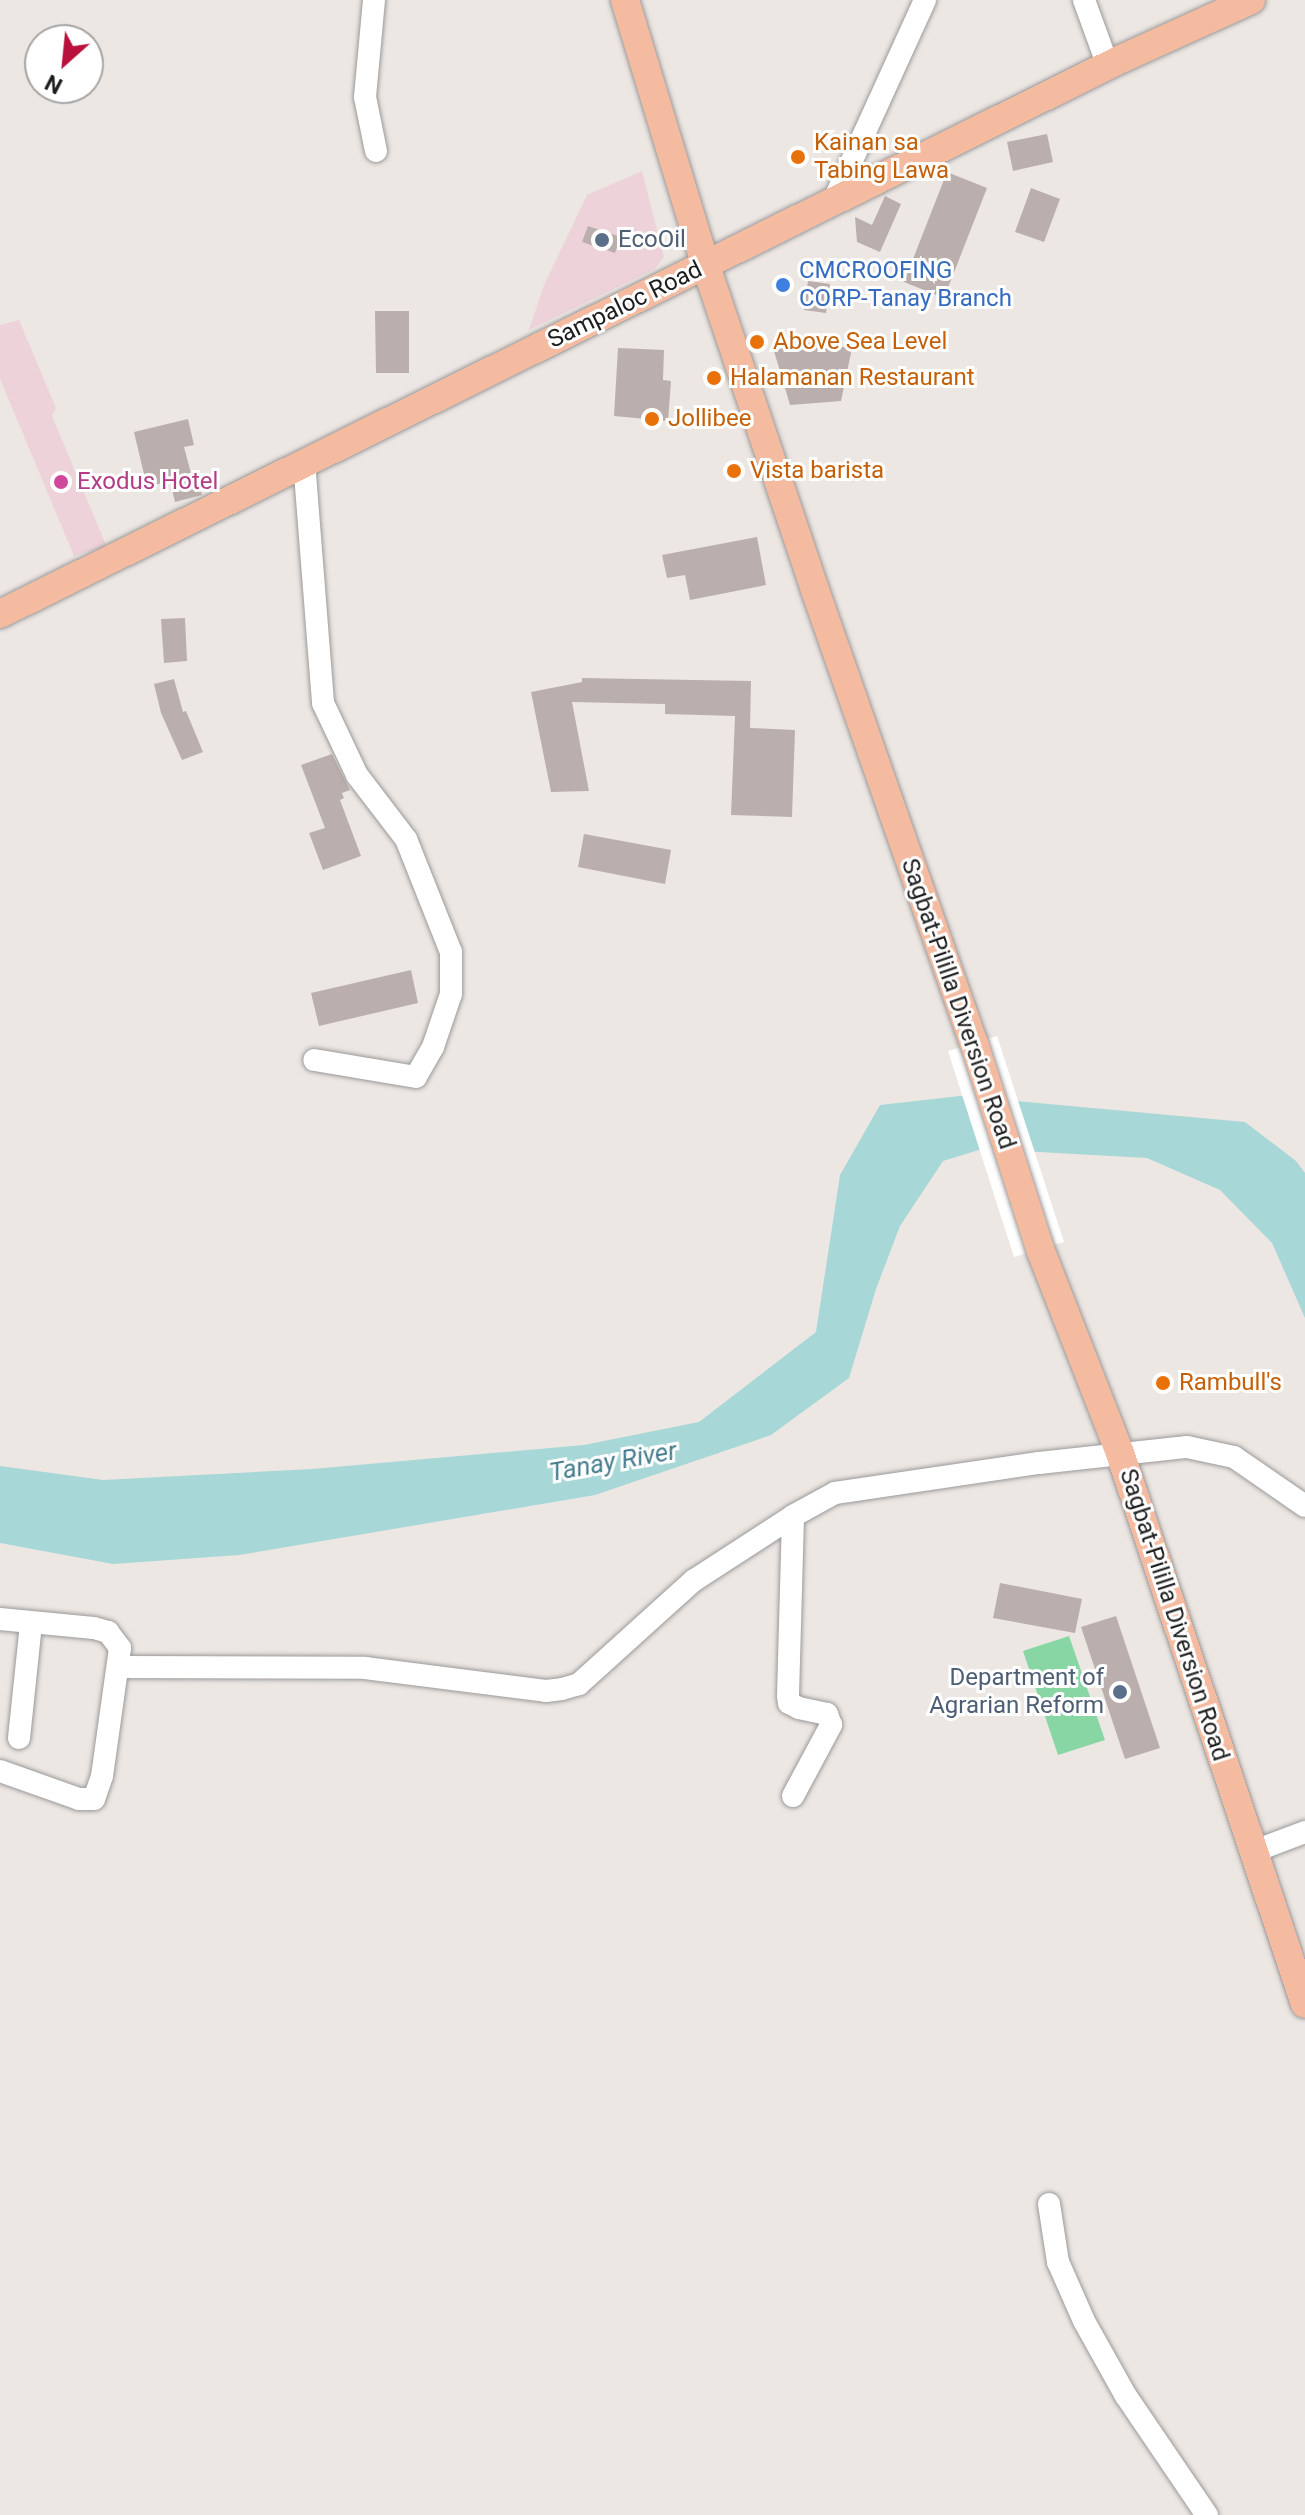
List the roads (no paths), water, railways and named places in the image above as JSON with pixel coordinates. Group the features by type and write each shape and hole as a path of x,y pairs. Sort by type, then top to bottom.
{"main road":[{"name":"Sagbat-Pililla Diversion Road","path":"625,0 706,266 815,590 974,1043 1040,1249 1120,1453 1305,2004"},
{"name":"Sampaloc Road","path":"0,614 1108,66 1251,0"}],"street":[{"path":"374,0 365,97 376,151"},
{"path":"833,202 925,0"},
{"path":"1084,0 1108,66"},
{"path":"304,461 323,703 357,775 406,839 451,952 451,994 433,1047 416,1077 314,1060"},
{"path":"120,1667 365,1668 546,1691 562,1689 579,1684 693,1581 793,1516 835,1493 1120,1453 1187,1447 1212,1449 1234,1457 1305,1506"},
{"path":"793,1516 789,1703 827,1714 831,1725 793,1796"},
{"path":"0,1619 108,1632 120,1648 120,1667 102,1776 94,1799 79,1799 0,1771"},
{"path":"19,1738 31,1624"},
{"path":"1252,1852 1305,1832"},
{"path":"1049,2204 1058,2262 1084,2321 1126,2396 1207,2515"}],"water":[{"name":"Tanay River","path":"960,1096 1245,1122 1296,1161 1305,1173 1305,1318 1272,1243 1220,1190 1147,1158 982,1149 943,1161 900,1226 876,1289 849,1378 771,1435 595,1495 239,1555 113,1564 0,1543 0,1466 103,1480 312,1469 584,1445 699,1422 816,1332 840,1175 880,1105"}],"place":[{"name":"Kainan sa Tabing Lawa","path":"798,157"},
{"name":"EcoOil","path":"602,240"},
{"name":"CMCROOFING CORP-Tanay Branch","path":"783,285"},
{"name":"Above Sea Level","path":"757,342"},
{"name":"Halamanan Restaurant","path":"714,378"},
{"name":"Jollibee","path":"652,419"},
{"name":"Vista barista","path":"734,471"},
{"name":"Exodus Hotel","path":"61,482"},
{"name":"Rambull's","path":"1163,1383"},
{"name":"Department of Agrarian Reform","path":"1120,1692"}]}
